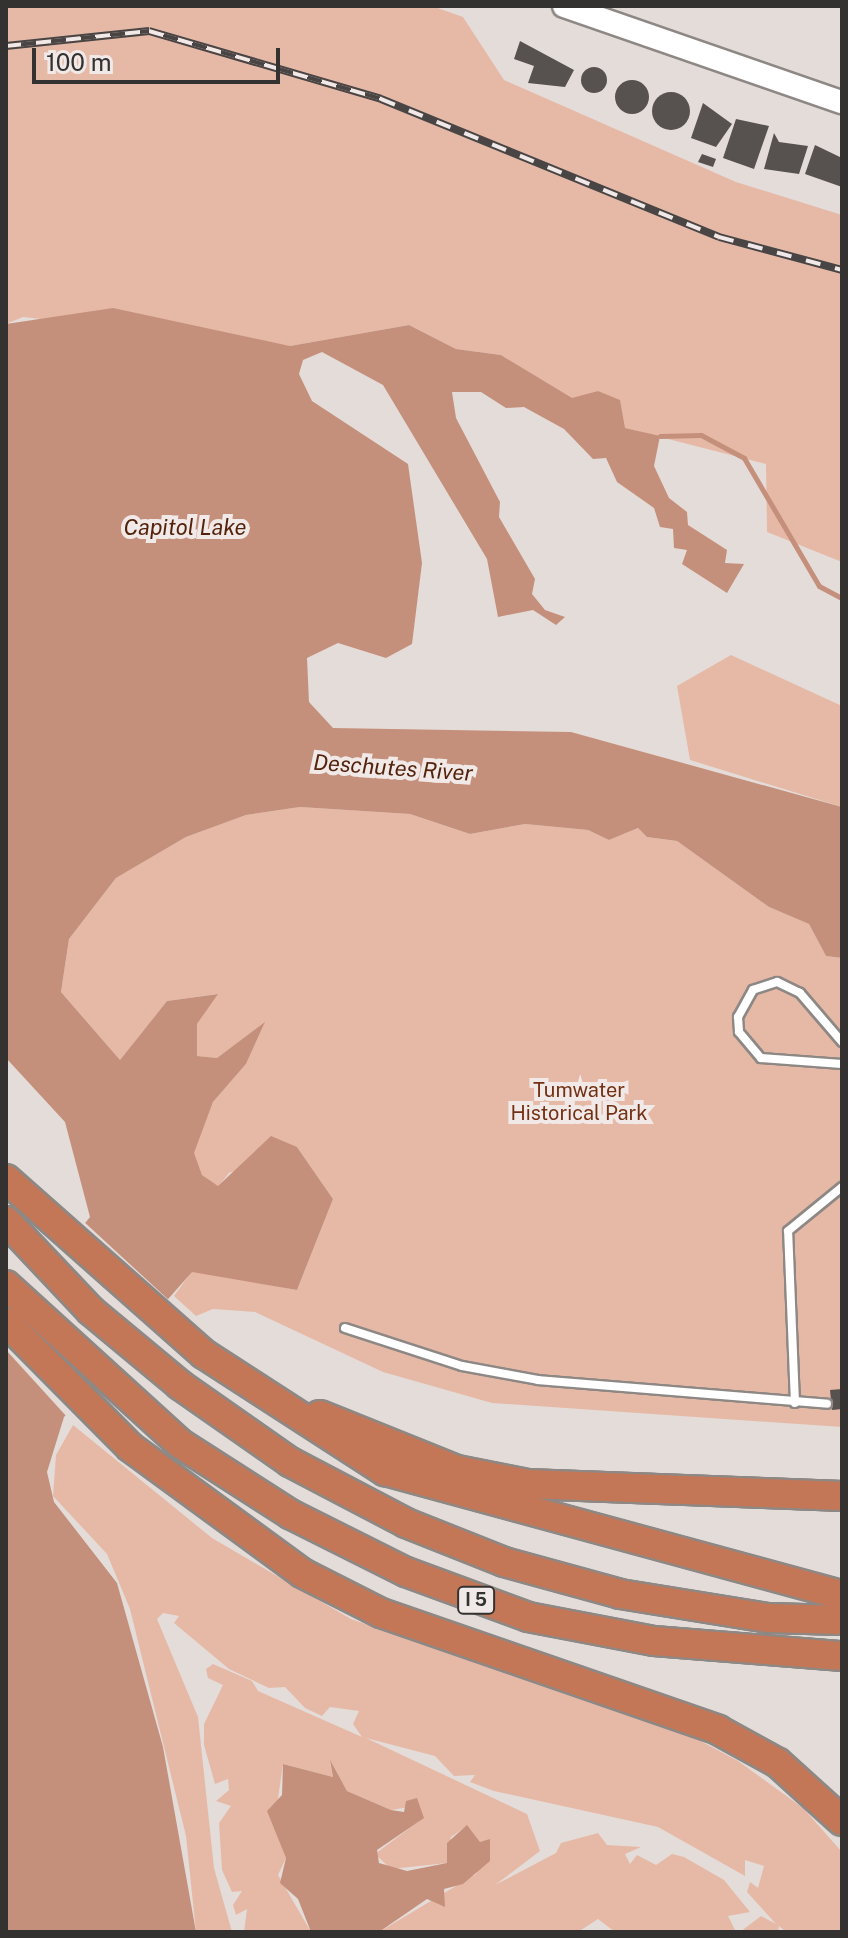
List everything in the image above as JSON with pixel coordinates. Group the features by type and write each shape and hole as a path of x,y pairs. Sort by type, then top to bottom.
{"highway":[{"path":"6,1179 204,1354 385,1471 789,1578 842,1595"},
{"name":"I 5","path":"6,1221 91,1311 180,1385 344,1492 504,1562 673,1604 842,1620"},
{"name":"I 5","path":"6,1285 152,1420 290,1514 466,1596 654,1641 842,1659"},
{"path":"6,1322 130,1447 230,1525 327,1586 381,1613 718,1730 778,1763 842,1821"},
{"path":"204,1354 218,1354 368,1439 481,1476 842,1496"}],"main road":[{"path":"564,6 842,102"}],"lane":[{"path":"842,1042 789,985 764,983 743,1002 739,1032 761,1058 842,1064"},
{"path":"795,1403 788,1231 842,1187"},
{"path":"345,1328 462,1366 538,1380 827,1404"}],"green space":[{"path":"6,6 432,6 463,17 504,80 736,182 842,215 842,562 767,532 766,464 625,428 598,391 572,399 501,355 456,349 409,325 290,346 23,317 6,324"},
{"path":"731,655 842,706 842,807 690,760 677,686"},
{"name":"Tumwater Historical Park","path":"300,807 410,814 470,834 525,824 588,830 609,840 638,828 647,837 677,841 769,907 809,924 826,956 842,958 842,1427 492,1403 383,1372 255,1312 213,1309 196,1316 174,1296 192,1271 297,1290 333,1199 297,1147 229,1173 218,1187 202,1175 193,1153 213,1102 246,1064 264,1024 217,1058 196,1056 197,1024 217,994 167,1001 120,1060 61,992 69,939 116,878 186,837 246,815"},
{"path":"73,1425 212,1538 351,1619 695,1738 738,1761 803,1808 842,1852 842,1932 786,1932 779,1926 778,1932 740,1932 761,1916 776,1924 747,1892 750,1882 758,1888 764,1866 745,1860 745,1876 658,1827 494,1791 470,1782 475,1775 454,1776 435,1756 366,1738 527,1814 540,1851 495,1885 556,1853 561,1843 598,1833 607,1845 641,1847 625,1854 630,1864 637,1855 656,1865 672,1854 684,1857 724,1880 750,1912 728,1916 736,1932 615,1932 598,1919 578,1932 379,1932 476,1874 490,1840 480,1842 467,1826 451,1837 447,1863 391,1869 375,1854 423,1818 415,1806 391,1810 347,1791 330,1762 333,1777 283,1764 274,1826 286,1858 278,1875 311,1932 244,1932 247,1909 236,1915 233,1905 242,1891 232,1892 222,1870 219,1823 231,1806 216,1801 229,1790 228,1779 215,1784 204,1745 204,1724 223,1685 208,1678 206,1669 213,1664 252,1681 258,1691 362,1737 353,1724 359,1711 330,1707 322,1716 305,1708 285,1687 269,1688 229,1669 174,1623 179,1616 163,1613 157,1619 198,1717 214,1868 232,1932 196,1932 186,1836 130,1609 107,1554 53,1496 56,1455"}],"water":[{"name":"Capitol Lake","path":"113,308 290,346 409,325 456,349 501,355 572,398 598,391 620,400 625,428 660,436 654,466 669,498 687,512 688,525 727,550 725,563 744,564 727,593 682,564 687,550 674,548 673,529 660,527 654,508 617,482 606,458 593,459 564,429 524,407 506,408 481,392 452,392 456,418 500,502 499,517 535,579 532,594 545,610 565,617 556,625 533,610 498,617 487,559 383,385 322,352 303,360 299,374 312,401 408,464 422,563 412,644 386,658 338,643 307,658 309,702 333,728 571,732 842,807 842,958 826,956 809,924 769,907 677,841 647,837 638,828 609,840 588,830 525,824 470,834 410,814 300,807 246,815 186,837 116,878 69,939 61,992 120,1060 167,1001 218,994 197,1024 197,1056 217,1058 265,1022 246,1064 213,1102 194,1153 202,1175 218,1186 271,1136 297,1147 333,1199 297,1290 192,1272 64,1417 47,1472 54,1502 117,1583 163,1747 196,1932 6,1932 6,1321 90,1217 65,1122 6,1058 6,324"},
{"path":"330,1760 347,1791 391,1810 404,1812 406,1801 417,1798 424,1818 377,1850 379,1863 407,1871 447,1863 447,1843 467,1825 480,1842 490,1839 490,1861 463,1884 444,1889 445,1907 427,1899 379,1932 311,1932 298,1899 280,1883 286,1858 267,1811 282,1795 283,1764 333,1777"}],"pier":[{"path":"82,1220 172,1303 68,1418 6,1350 6,1315"}],"building":[{"path":"520,41 574,70 565,87 528,83 534,66 514,59"},
{"path":"594,67 603,71 607,80 603,89 594,93 585,89 581,80 585,71"},
{"path":"632,80 644,85 649,97 644,109 632,114 620,109 615,97 620,85"},
{"path":"671,92 684,98 690,111 684,124 671,130 658,124 652,111 658,98"},
{"path":"703,103 732,124 716,147 691,138"},
{"path":"736,119 769,126 754,169 723,158"},
{"path":"774,133 779,142 808,146 799,174 764,169"},
{"path":"815,145 842,158 842,187 805,174"},
{"path":"702,154 716,159 713,167 698,162"},
{"path":"842,1389 842,1409 832,1410 830,1390"}],"waterway":[{"path":"660,436 701,435 744,458 819,586 842,598"}],"railway":[{"path":"6,46 149,31 381,99 719,237 842,270"}],"water label":[{"name":"Deschutes River","path":"393,768"}]}
